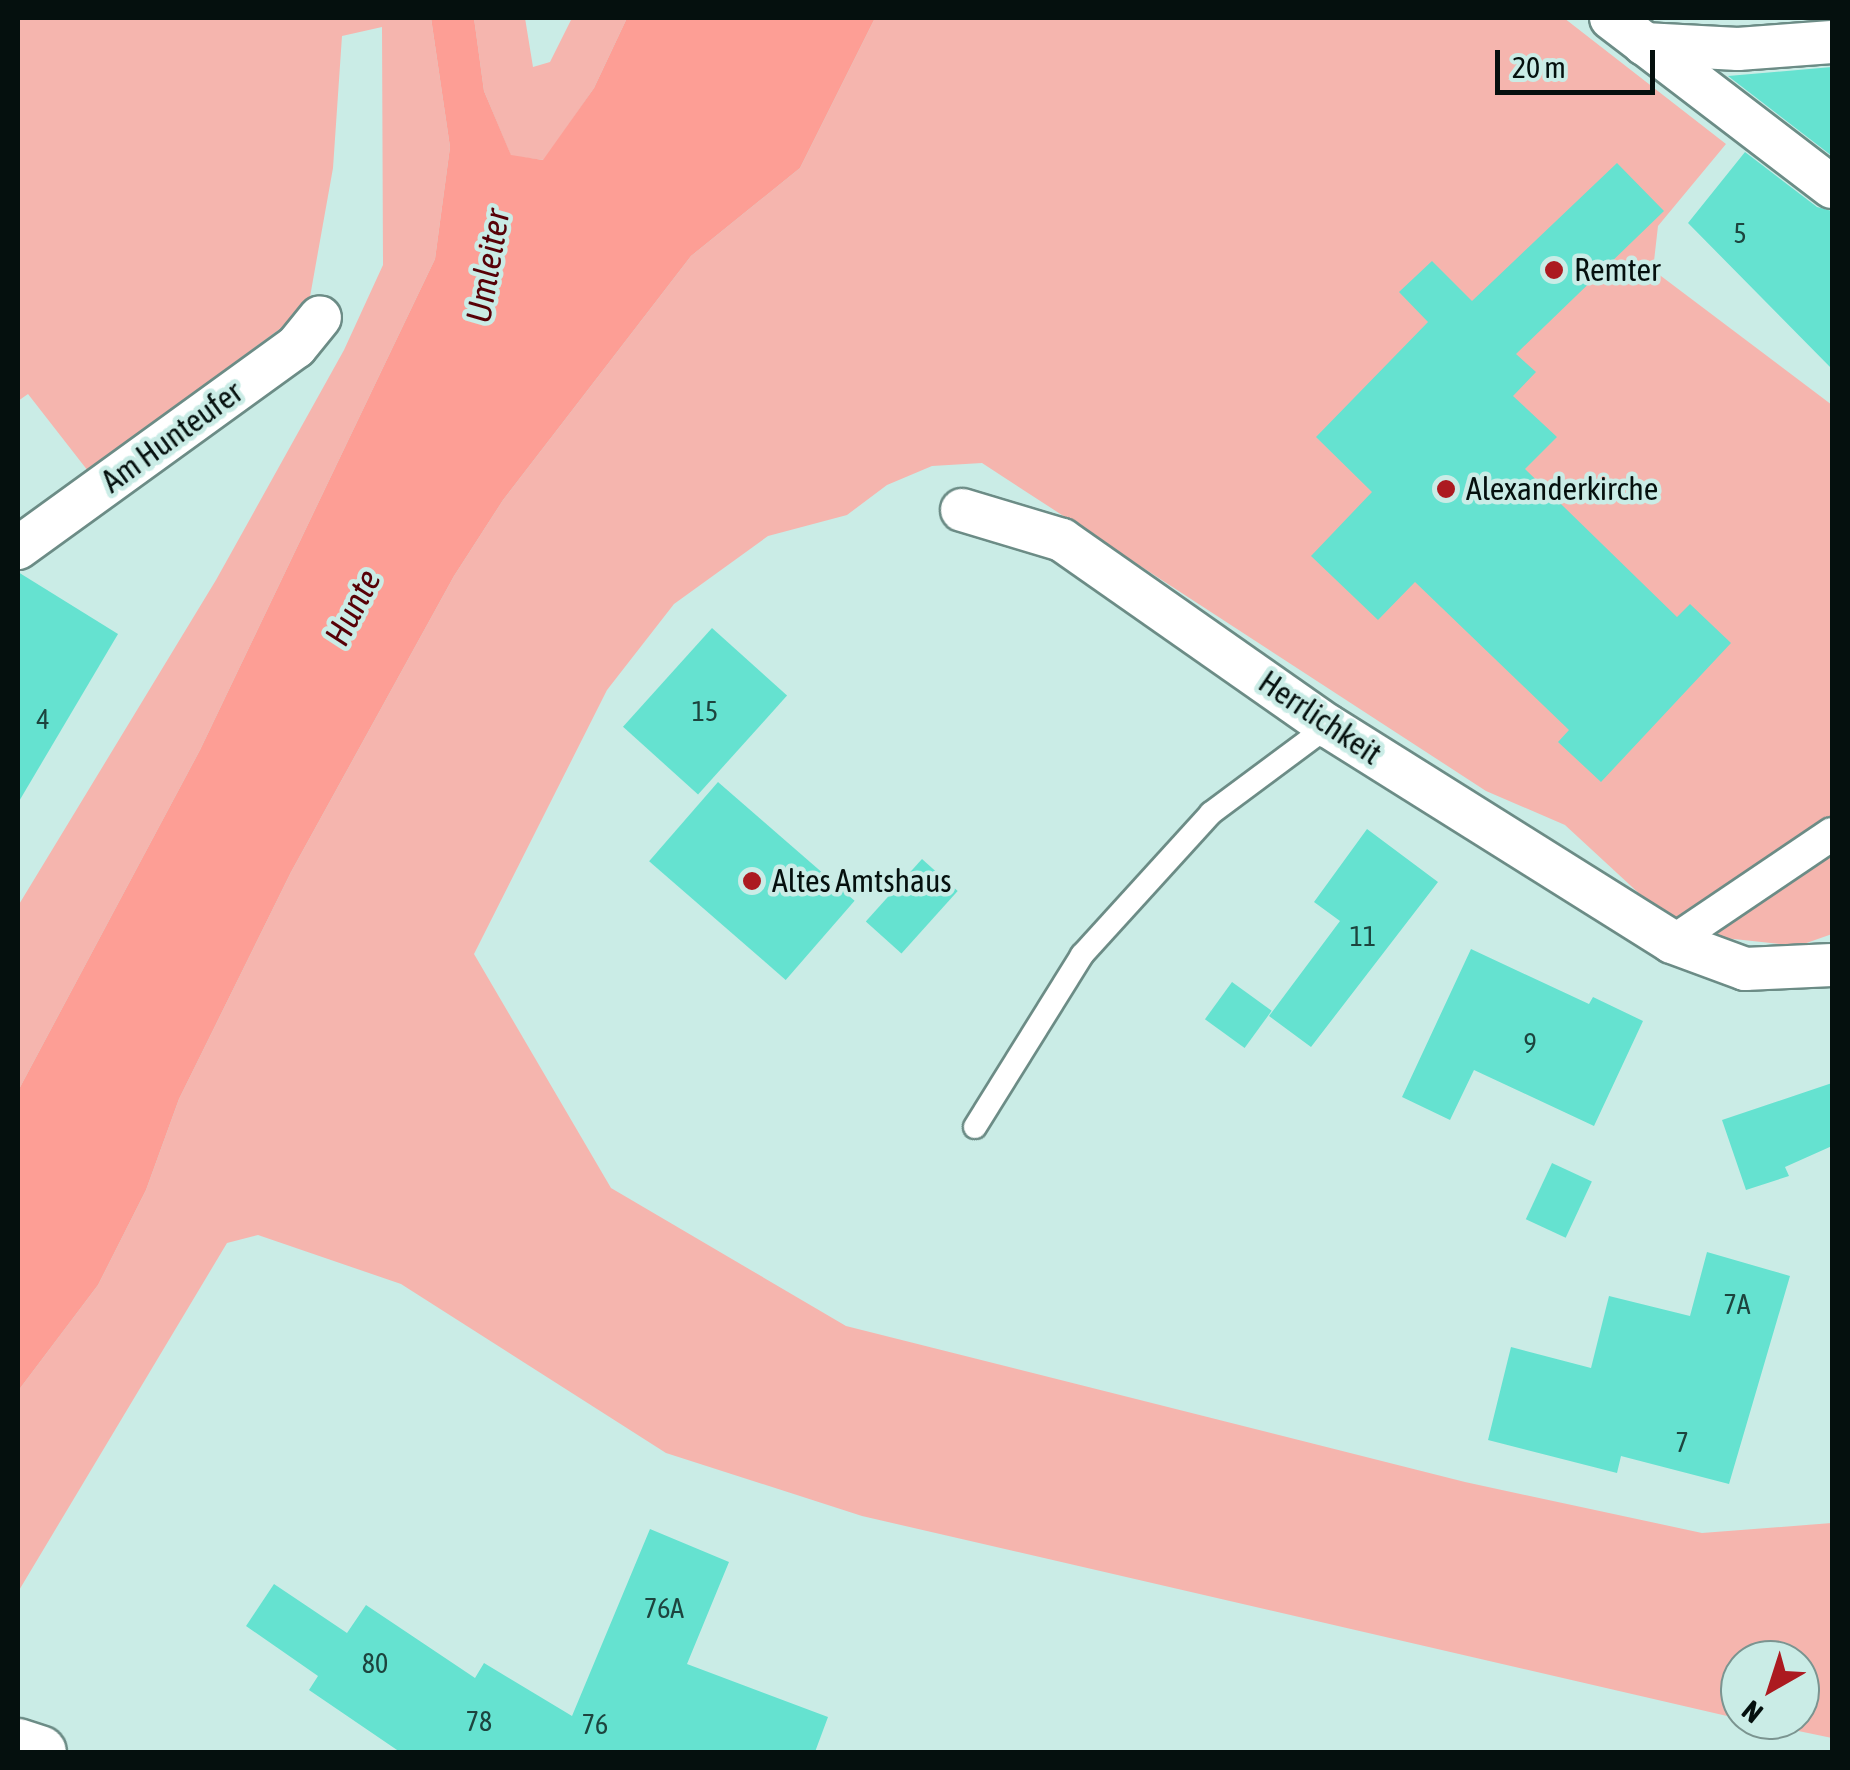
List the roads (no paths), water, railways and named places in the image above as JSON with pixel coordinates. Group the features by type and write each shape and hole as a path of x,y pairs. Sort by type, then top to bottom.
{"street":[{"path":"1628,31 1738,49 1832,42"},
{"path":"1628,31 1832,187"},
{"name":"Am Hunteufer","path":"18,548 296,347 320,318"},
{"name":"Herrlichkeit","path":"962,510 1062,540 1328,726 1672,942 1745,969 1832,965"},
{"path":"1672,942 1832,834"},
{"path":"18,1744 40,1752"}],"lane":[{"path":"975,1127 1082,955 1210,812 1328,726"}],"water":[{"path":"431,18 474,18 484,91 511,155 543,160 594,88 627,18 875,18 800,168 691,256 503,500 454,576 291,872 179,1099 146,1190 98,1285 18,1391 18,1091 200,750 435,259 450,147"}],"place":[{"name":"Remter","path":"1554,270"},
{"name":"Alexanderkirche","path":"1446,489"},
{"name":"Altes Amtshaus","path":"752,881"}],"water label":[{"name":"Umleiter","path":"487,266"},
{"name":"Hunte","path":"352,607"}]}
